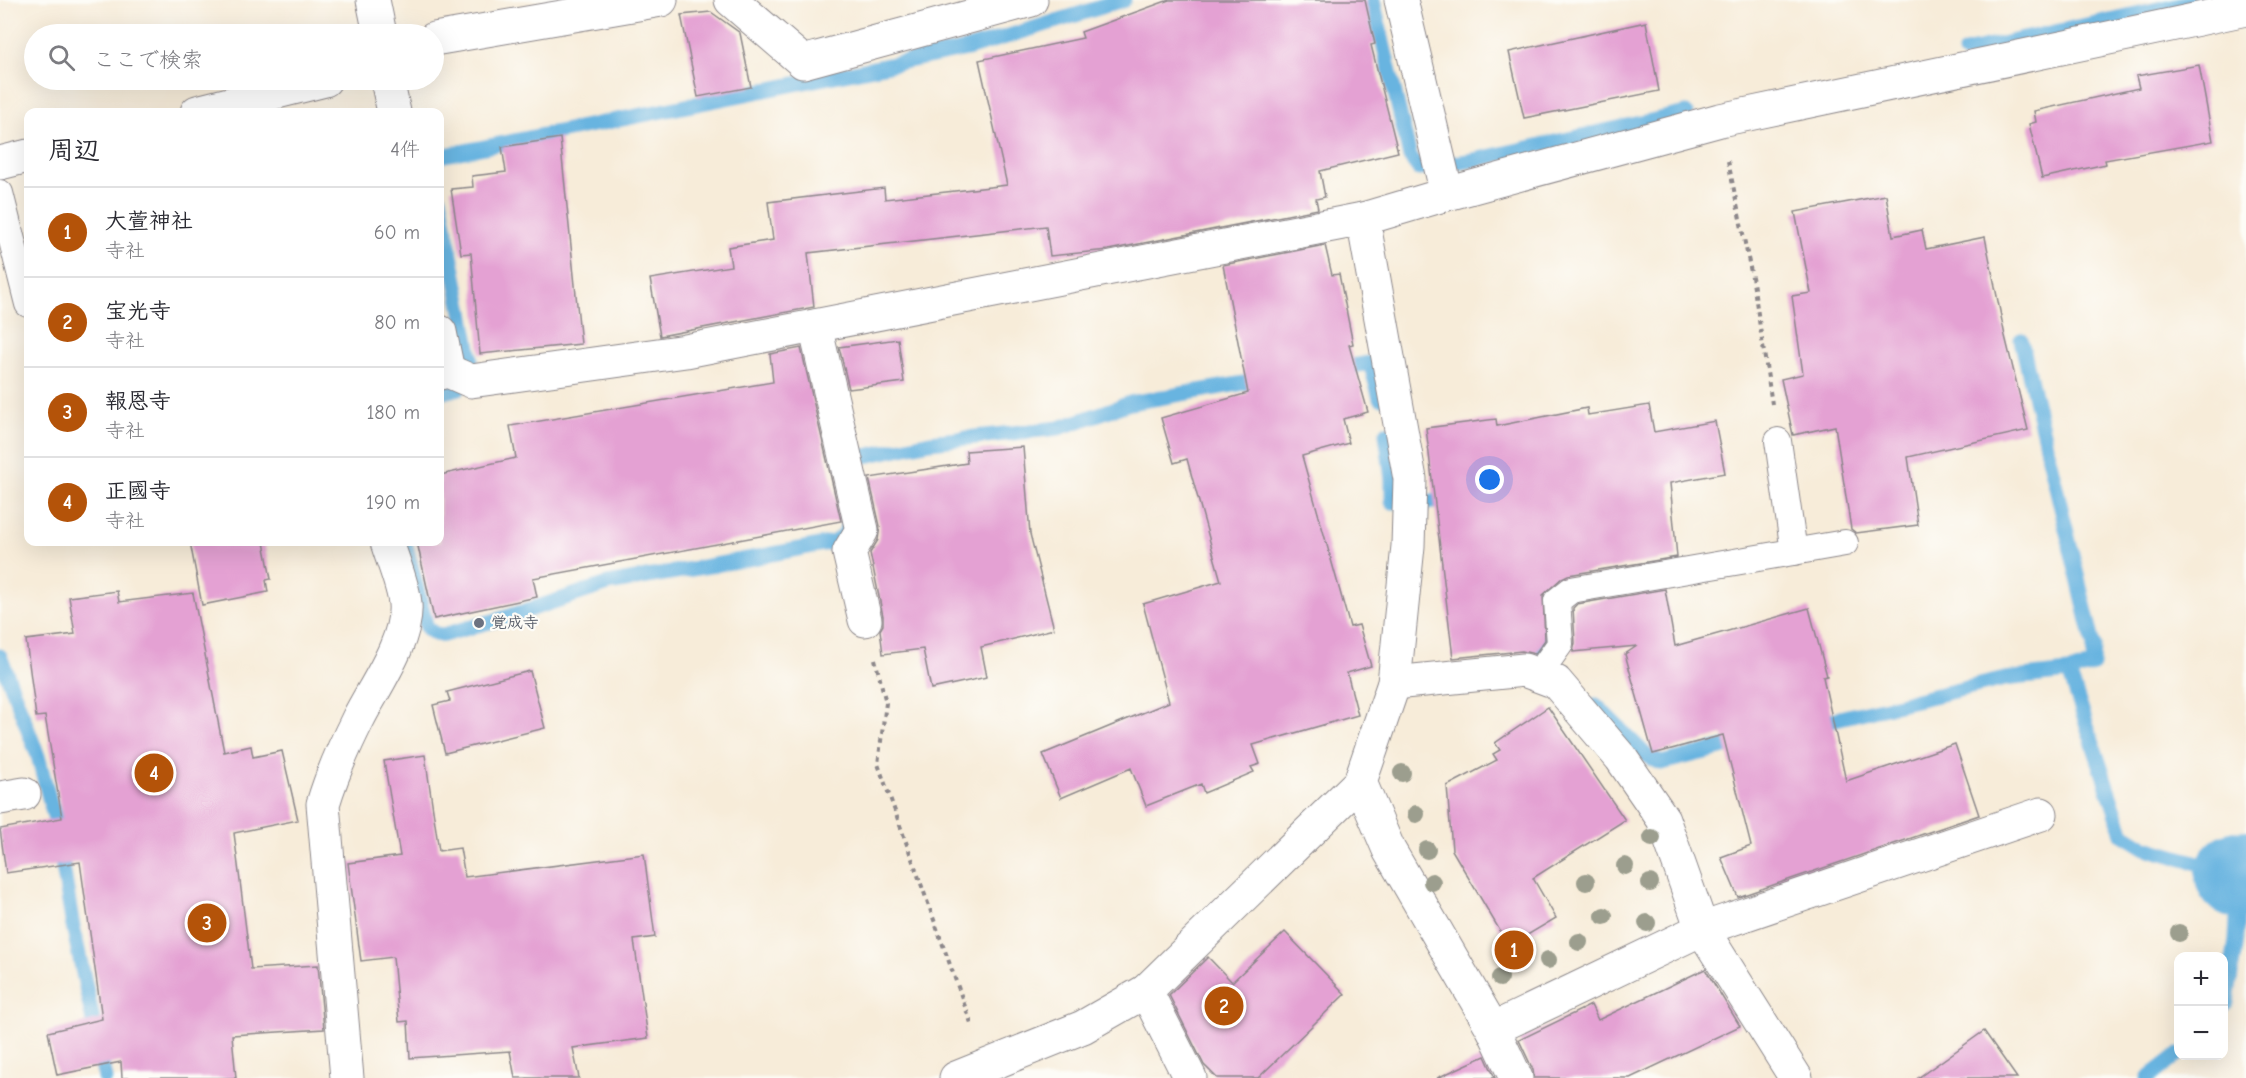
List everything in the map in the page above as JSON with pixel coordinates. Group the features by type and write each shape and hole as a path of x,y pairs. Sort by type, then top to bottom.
{"street":[{"path":"373,0 378,24"},
{"path":"444,37 661,0"},
{"path":"731,0 803,62 1031,0"},
{"path":"1401,0 1446,189"},
{"path":"444,372 471,381 686,351 1363,219 1446,189 1720,120 2246,9"},
{"path":"213,108 285,90"},
{"path":"389,90 393,108"},
{"path":"0,163 24,157"},
{"path":"956,1078 1083,1027 1146,991 1360,782 1394,683 1408,546 1410,479 1363,219"},
{"path":"815,326 862,530 849,552 865,620"},
{"path":"347,1078 323,804 333,771 386,667 402,629 405,604 388,546"},
{"path":"1394,683 1524,670 1556,682 1621,758 1663,819 1702,929 1796,1078"},
{"path":"1360,782 1389,850 1493,1029 1516,1078"},
{"path":"1493,1029 1702,929 2042,814"},
{"path":"1146,991 1190,1078"}],"lane":[{"path":"0,192 24,288"},
{"path":"1778,441 1794,552"},
{"path":"1538,675 1560,644 1557,602 1571,590 1845,543"}],"path":[{"path":"1720,120 1753,282 1778,441"},
{"path":"865,620 886,703 878,764 987,1067"}],"building":[{"path":"1169,0 1365,0 1375,44 1371,45 1398,152 1320,171 1325,197 1316,199 1318,209 1108,250 1050,256 1046,226 808,253 814,307 660,336 650,279 731,266 728,247 773,240 768,202 884,188 885,199 1007,185 979,60 1083,38 1081,32"},
{"path":"711,12 740,33 751,87 698,97 681,15"},
{"path":"1646,22 1659,91 1524,118 1509,52"},
{"path":"2199,65 2213,141 2105,160 2106,164 2042,178 2029,124 2036,122 2034,111 2139,88 2136,76"},
{"path":"560,138 581,344 480,354 471,253 461,254 451,189 473,187 472,176 506,172 502,147"},
{"path":"1886,195 1893,236 1922,230 1926,249 1985,237 2005,336 2028,430 1908,457 1918,525 1856,533 1851,529 1835,426 1793,435 1781,379 1803,374 1792,296 1811,293 1795,212"},
{"path":"1325,245 1332,275 1339,274 1353,344 1349,345 1368,412 1343,419 1349,443 1302,456 1350,627 1359,625 1371,666 1347,673 1358,715 1253,745 1260,764 1251,767 1254,772 1204,793 1201,784 1146,806 1131,768 1061,798 1043,754 1169,702 1143,604 1221,581 1187,459 1174,463 1161,418 1248,393 1223,265"},
{"path":"898,339 904,382 849,389 839,347"},
{"path":"801,348 841,521 533,578 537,597 434,619 418,546 444,546 444,474 516,458 510,426 773,382 770,354"},
{"path":"1649,405 1654,432 1715,421 1725,473 1670,483 1677,557 1568,575 1562,578 1543,595 1545,640 1535,654 1522,651 1453,658 1426,428 1496,419 1497,426 1587,408 1588,415"},
{"path":"1023,447 1030,534 1054,629 981,647 987,677 931,689 923,649 883,654 880,630 883,625 883,616 870,553 878,540 880,526 869,478 967,463 966,451"},
{"path":"191,546 265,546 271,579 266,580 268,592 202,605"},
{"path":"1665,589 1675,646 1809,608 1827,676 1823,677 1846,781 1955,744 1979,815 1738,897 1721,857 1751,846 1723,735 1653,754 1625,654 1637,646 1573,652 1575,643 1573,608 1577,604"},
{"path":"117,591 119,602 193,593 224,752 251,746 253,757 282,751 298,820 234,833 251,969 318,965 324,1029 232,1035 236,1078 122,1078 121,1062 57,1075 48,1032 102,1019 80,862 6,873 0,829 62,818 45,716 36,717 26,640 75,634 69,597"},
{"path":"530,671 545,728 445,753 433,705 450,701 447,692"},
{"path":"1548,707 1625,820 1533,878 1556,918 1509,946 1452,850 1447,786 1497,760 1493,754 1500,750 1495,743"},
{"path":"425,755 439,851 460,848 465,877 644,854 655,937 634,940 648,1038 573,1048 579,1078 515,1078 510,1051 410,1058 408,1021 399,1022 393,957 361,961 348,863 400,856 384,761"},
{"path":"1285,932 1345,994 1258,1078 1217,1078 1204,1065 1169,995 1208,957 1232,982"},
{"path":"1705,969 1740,1026 1630,1078 1534,1078 1533,1070 1519,1040 1591,1005 1598,1020"},
{"path":"1984,1031 2017,1078 1918,1078"},
{"path":"1485,1056 1495,1078 1437,1078"}],"waterway":[{"path":"444,155 967,49 1124,0"},
{"path":"1373,0 1410,157 1419,169 1474,160 1686,113"},
{"path":"1965,52 2199,0"},
{"path":"444,220 471,358 459,388 444,392"},
{"path":"2021,340 2094,646 2093,665 2069,672 2123,834 2146,848 2239,875 2236,940 2228,995"},
{"path":"1335,369 1370,363 1380,398"},
{"path":"845,465 856,458 930,442 1059,428 1130,403 1267,379"},
{"path":"1386,433 1392,480 1392,502 1427,502 1454,498"},
{"path":"406,546 427,628 435,634 443,635 608,584 834,542 845,534 848,523"},
{"path":"1540,585 1544,607 1543,648 1554,662"},
{"path":"0,656 38,756 56,824 72,921 105,1078"},
{"path":"1814,724 2005,679 2069,672"},
{"path":"1596,705 1647,756 1661,763 1745,742"},
{"path":"2239,875 2246,874"},
{"path":"2148,1078 2174,1058"}],"place":[{"name":"覚成寺","path":"479,623"},
{"name":"正國寺","path":"154,773"},
{"name":"報恩寺","path":"207,923"},
{"name":"大萱神社","path":"1514,950"},
{"name":"宝光寺","path":"1224,1006"}]}
